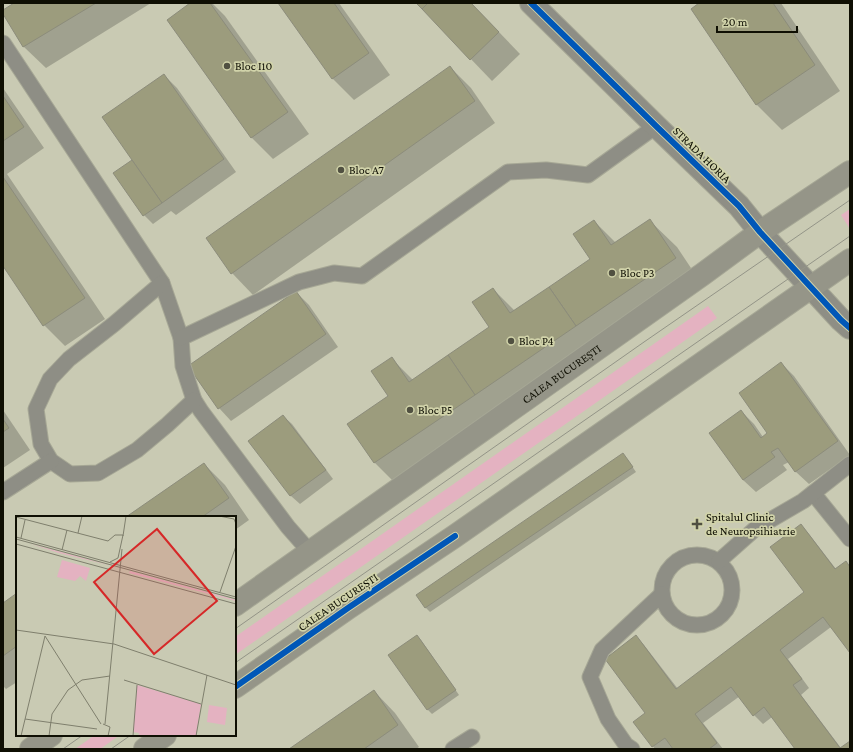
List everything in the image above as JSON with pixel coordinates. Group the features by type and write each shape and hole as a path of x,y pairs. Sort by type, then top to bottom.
{"main road":[{"name":"CALEA BUCUREȘTI","path":"236,604 703,274 760,232 850,172"},
{"name":"CALEA BUCUREȘTI","path":"236,686 455,536 850,260"},
{"path":"31,749 49,736"},
{"path":"145,749 164,736"}],"street":[{"name":"STRADA HORIA","path":"531,3 739,206 760,232 850,328"}],"lane":[{"path":"3,43 162,283 181,338 183,366 194,400 288,527 310,552"},
{"path":"181,338 299,282 334,273 362,276 508,172 546,170 588,175 656,126"},
{"path":"162,283 114,324 68,359 50,379 36,409 41,444 51,462 70,474 98,473 137,450 194,400"},
{"path":"3,492 51,462"},
{"path":"719,561 755,529 803,501 850,464"},
{"path":"813,493 850,539"},
{"path":"696,554 708,556 719,561 727,570 731,580 733,592 730,603 724,613 716,620 705,624 693,625 682,622 672,615 665,606 662,594 662,582 667,571 674,562 685,556 696,554"},
{"path":"632,749 626,745 608,719 590,677 602,650 662,594"},
{"path":"454,749 472,737"}],"shaded area":[{"path":"850,209 850,229 841,215"},
{"path":"708,306 717,318 236,654 236,636"},
{"path":"94,736 119,736 100,749 75,749"}],"building":[{"path":"14,3 96,3 23,47 3,14 3,10"},
{"name":"Bloc I10","path":"190,3 210,3 288,112 251,138 167,20"},
{"path":"278,3 334,3 369,53 332,79"},
{"path":"416,3 428,3 422,9"},
{"path":"428,3 471,3 499,32 470,60 422,9"},
{"path":"699,3 773,3 815,65 756,105 691,9"},
{"name":"Bloc A7","path":"450,66 475,101 231,274 206,238"},
{"path":"164,74 224,159 162,203 102,117"},
{"path":"3,96 24,127 3,141"},
{"path":"132,160 162,203 143,216 113,173"},
{"path":"3,177 85,298 43,326 3,266"},
{"name":"Bloc P3","path":"650,219 676,258 576,326 549,287 590,259 573,234 594,220 611,245"},
{"name":"Bloc P4","path":"549,287 576,326 475,395 448,355 489,327 472,302 493,288 510,313"},
{"path":"296,291 326,334 218,409 188,366"},
{"name":"Bloc P5","path":"448,355 475,395 374,463 347,424 388,396 371,371 392,357 409,382"},
{"path":"781,362 838,441 795,472 778,448 771,452 775,457 743,480 709,433 741,410 761,438 767,433 739,393"},
{"path":"283,415 326,470 290,496 248,441"},
{"path":"3,419 9,428 3,432"},
{"path":"623,453 633,467 425,608 416,595"},
{"path":"204,463 229,498 203,516 127,516"},
{"path":"801,524 835,569 846,561 850,567 850,653 823,617 780,650 802,679 793,685 840,748 850,741 850,749 795,749 764,707 753,716 731,687 695,714 717,743 709,749 673,749 665,738 652,747 633,722 645,713 605,659 636,635 676,689 804,592 770,547"},
{"path":"16,594 16,647 3,656 3,603"},
{"path":"417,635 456,690 427,710 388,655"},
{"path":"374,690 398,725 364,749 289,749"}],"tram line":[{"path":"236,628 644,342 850,200"},
{"path":"236,662 850,236"},
{"path":"63,749 82,736"},
{"path":"111,749 130,736"}],"cycle path":[{"path":"531,3 739,206 760,232 850,328"},
{"path":"236,686 455,536"}],"place":[{"name":"Bloc I10","path":"227,66"},
{"name":"Bloc A7","path":"341,170"},
{"name":"Bloc P3","path":"612,273"},
{"name":"Bloc P4","path":"511,341"},
{"name":"Bloc P5","path":"410,410"},
{"name":"Spitalul Clinic de Neuropsihiatrie","path":"697,524"}]}
